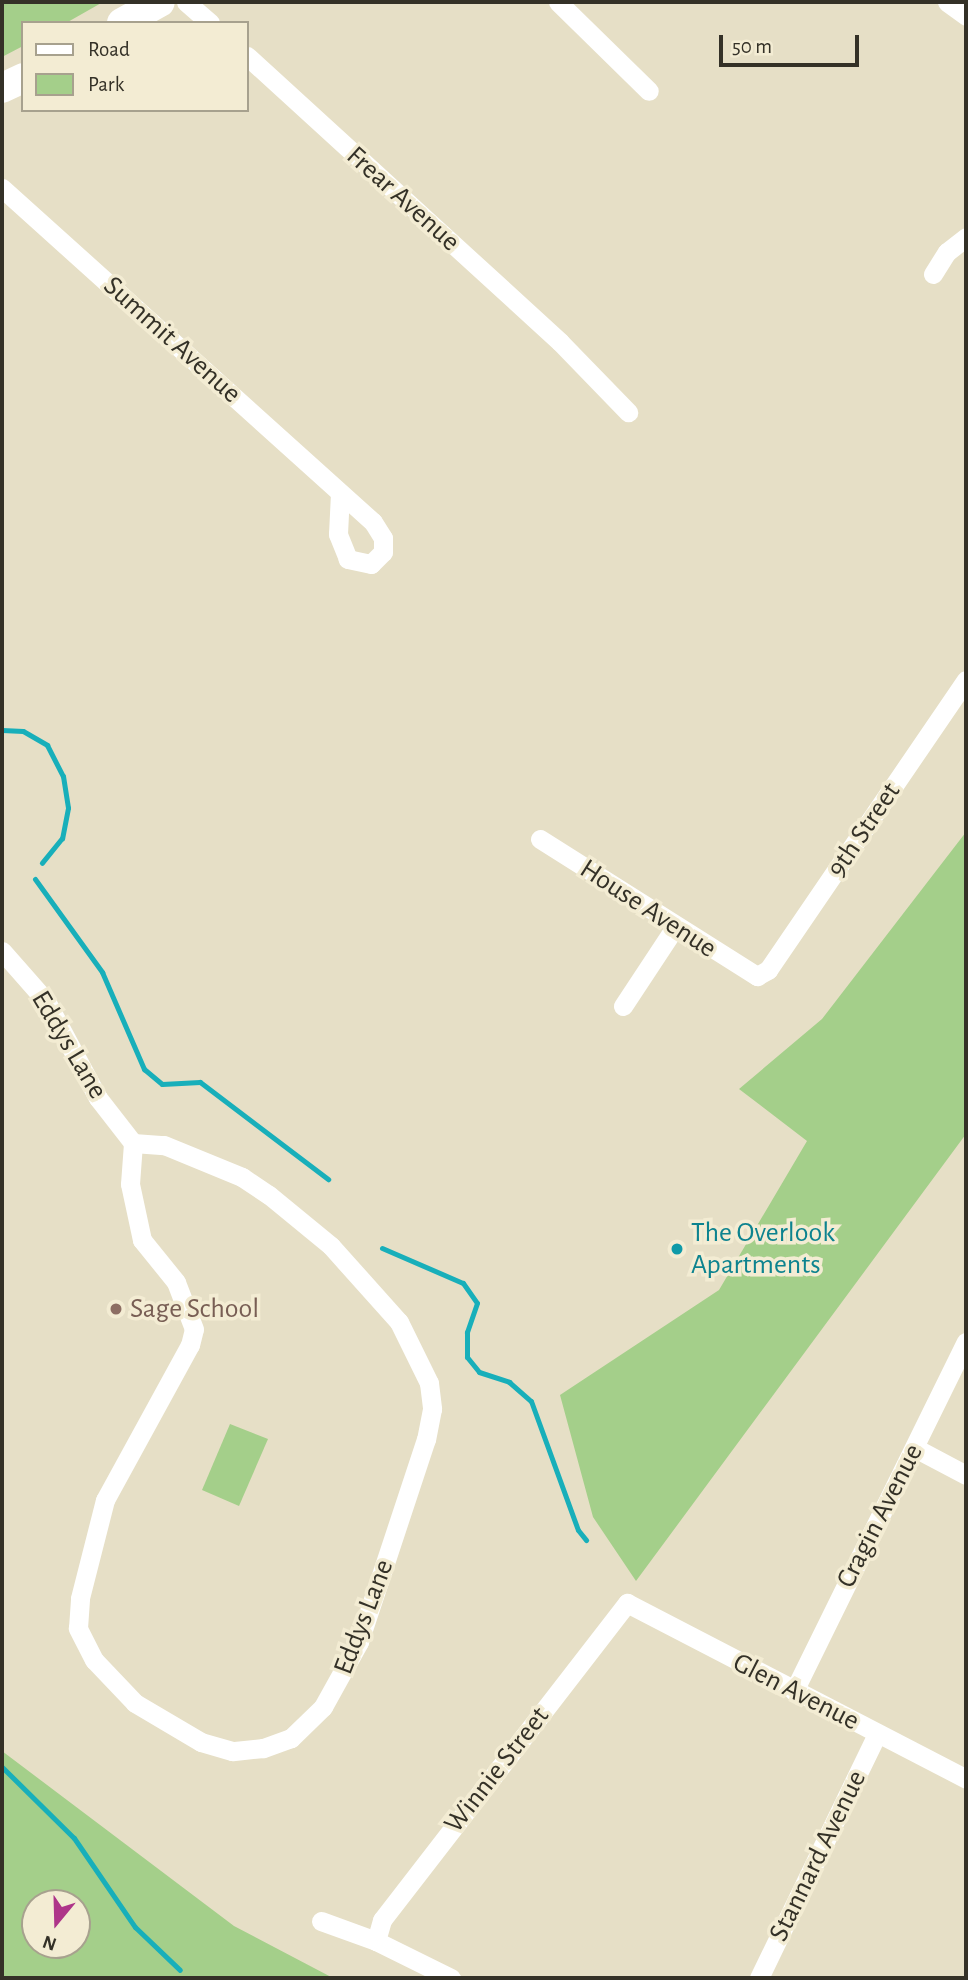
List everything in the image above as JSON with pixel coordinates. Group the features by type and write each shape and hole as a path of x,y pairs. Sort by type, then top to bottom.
{"main road":[{"path":"126,21 160,2"},
{"path":"2,88 21,79"}],"street":[{"path":"186,2 208,21"},
{"path":"558,2 649,91"},
{"path":"947,2 966,16"},
{"name":"Frear Avenue","path":"248,58 560,342 628,412"},
{"name":"Summit Avenue","path":"2,188 340,493"},
{"path":"933,274 947,252 966,236"},
{"name":"9th Street","path":"757,976 768,970 966,680"},
{"name":"House Avenue","path":"540,839 757,976"},
{"path":"623,1006 676,927"},
{"name":"Eddys Lane","path":"2,951 46,1001 98,1098 133,1143 130,1184 142,1240 176,1282 194,1329 190,1345 105,1500 79,1598 78,1628 93,1660 135,1703 201,1742 232,1751 263,1748 291,1738 323,1707 359,1642 426,1439 432,1409 429,1383 399,1322 384,1304 331,1246 269,1195 242,1177 164,1145 133,1143"},
{"name":"Cragin Avenue","path":"794,1691 966,1342"},
{"path":"915,1448 966,1475"},
{"name":"Glen Avenue","path":"627,1603 966,1779"},
{"name":"Winnie Street","path":"376,1941 382,1920 627,1603"},
{"name":"Stannard Avenue","path":"760,1978 877,1734"},
{"path":"321,1922 376,1941 451,1978"}],"green space":[{"path":"2,2 103,2 70,21 21,21 21,47 2,57"},
{"path":"966,832 966,1134 636,1581 593,1517 560,1395 719,1290 807,1141 739,1089 822,1019"},
{"path":"230,1424 268,1439 239,1506 202,1490"},
{"path":"2,1751 234,1926 333,1978 2,1978"}],"waterway":[{"path":"2,730 23,731 47,745 63,776 68,808 62,838 42,863"},
{"path":"35,879 102,972 144,1069 162,1084 200,1082 328,1179"},
{"path":"382,1248 463,1283 477,1303 467,1332 467,1357 479,1372 509,1382 531,1401 578,1530 586,1540"},
{"path":"2,1767 74,1838 135,1927 180,1970"}],"place":[{"name":"The Overlook Apartments","path":"677,1249"},
{"name":"Sage School","path":"116,1309"}]}
